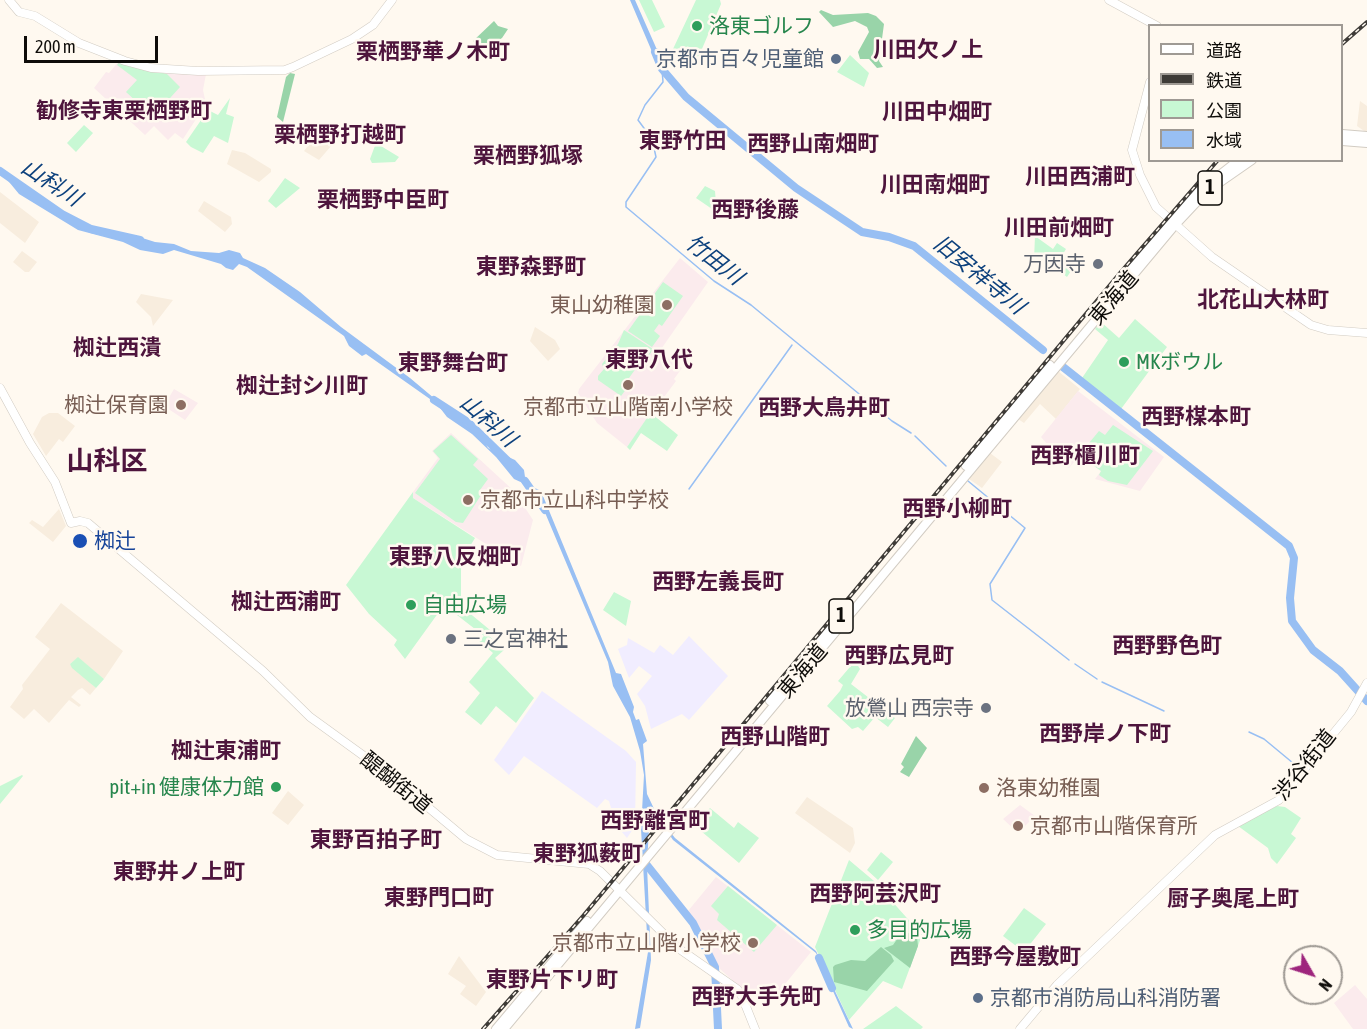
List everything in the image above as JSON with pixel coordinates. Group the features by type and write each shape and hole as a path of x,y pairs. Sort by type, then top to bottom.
{"highway":[{"path":"1343,134 1367,136"},
{"path":"1343,141 1367,143"},
{"name":"東海道","path":"504,1029 618,888 1204,186 1236,162"},
{"name":"東海道","path":"1173,223 1211,188 1249,162"},
{"name":"東海道","path":"496,1029 618,888"}],"main road":[{"path":"9,0 19,12 35,16 79,43 125,61 151,68 198,71 285,70 352,39 373,25 392,0"},
{"path":"1109,0 1152,24"},
{"path":"1148,85 1136,127 1133,154 1153,203 1212,257 1311,325 1328,330 1367,333"},
{"name":"醍醐街道","path":"0,388 34,450 56,482 72,523 80,521 88,523 263,671 310,717 386,772 466,839 497,855 589,864 618,888 683,953 721,977 741,994 755,1029"},
{"name":"渋谷街道","path":"1020,1029 1057,985 1215,835 1279,800 1351,712 1363,690"}],"shaded area":[{"path":"119,61 206,74 203,90 206,104 183,139 175,133 168,140 154,126 145,135 94,88 106,72 109,73"},
{"path":"1360,101 1367,106 1367,133 1357,126"},
{"path":"317,134 332,145 319,160 304,151"},
{"path":"232,150 245,153 271,169 271,172 259,182 227,164"},
{"path":"0,192 39,222 25,243 0,223"},
{"path":"204,201 231,217 232,224 225,232 198,211"},
{"path":"22,251 37,262 29,272 25,272 13,262"},
{"name":"京都市立山階南小学校","path":"680,258 708,282 659,352 682,368 674,379 676,381 627,447 597,423 578,393 579,389"},
{"path":"141,294 173,300 153,326 151,317 136,302"},
{"path":"535,327 555,340 560,349 548,361 530,341"},
{"path":"1058,371 1080,389 1056,419 1040,404 1024,423 1018,419"},
{"name":"椥辻保育園","path":"174,389 198,403 185,420 164,406"},
{"path":"1078,391 1164,457 1140,491 1095,479 1101,471 1079,456 1069,468 1067,467 1041,437"},
{"path":"49,413 58,413 75,426 63,442 59,439 46,456 33,434 42,417"},
{"name":"京都市立山科中学校","path":"451,433 514,491 533,520 521,566 413,498 413,492 438,458 432,451"},
{"path":"990,453 1002,462 982,488 969,479"},
{"path":"59,509 66,526 53,542 29,523 32,520 43,527"},
{"path":"61,603 123,651 104,679 78,658 70,664 96,688 90,695 82,688 71,697 81,705 79,707 69,700 49,723 34,709 24,719 10,707 23,689 22,685 50,649 35,637"},
{"path":"689,636 728,676 689,720 682,714 651,729 645,706 637,694 652,676 639,666 629,678 618,649 627,645 628,638 654,653 660,645 673,655"},
{"path":"542,691 626,751 636,762 635,826 627,838 616,825 609,801 605,799 597,808 524,756 509,775 494,760"},
{"path":"288,791 304,805 288,825 272,813"},
{"path":"807,797 853,828 855,843 850,853 795,813"},
{"name":"京都市山階保育所","path":"1020,805 1035,816 1018,833 1003,819"},
{"name":"京都市立山階小学校","path":"716,877 811,952 769,1004 740,987 720,969 688,911"},
{"path":"459,956 486,992 476,1006 460,994 466,986 448,974"},
{"path":"1355,985 1367,999 1367,1029 1353,1029 1335,1005 1343,1005 1343,995"}],"green space":[{"path":"639,0 652,0 665,27 654,32"},
{"name":"洛東ゴルフ","path":"696,0 720,0 721,4 699,56 690,58 673,49"},
{"path":"821,10 833,15 868,13 876,16 884,24 879,61 883,67 877,68 869,59 860,59 858,52 869,32 867,27 855,21 833,27 819,12"},
{"path":"494,21 498,26 508,29 502,38 482,50 473,41"},
{"path":"850,55 869,73 864,87 837,72"},
{"path":"119,62 167,74 180,87 152,118 149,114 146,117 134,105 137,102 126,92 137,80 117,65"},
{"path":"290,73 295,74 283,122 277,117 286,77"},
{"path":"230,98 226,114 234,117 228,143 214,136 203,153 191,147 186,142 208,110 218,115"},
{"path":"84,125 93,133 76,152 67,143"},
{"path":"376,143 399,157 395,162 372,163 370,159"},
{"path":"285,178 300,188 276,208 268,201"},
{"path":"705,186 715,191 716,203 712,209 696,198"},
{"path":"1035,236 1053,249 1057,243 1066,249 1063,254 1075,265 1067,277 1053,266 1049,272 1034,260"},
{"path":"663,282 683,296 662,326 659,324 654,331 660,336 652,347 628,331"},
{"name":"MKボウル","path":"1135,319 1167,347 1121,409 1082,378 1108,340 1095,329 1101,322 1119,338"},
{"path":"624,330 653,349 647,359 644,357 624,385 627,388 621,396 598,380 598,376 604,369 602,364 618,344"},
{"path":"652,414 678,435 667,451 641,433 630,450 627,447"},
{"path":"1113,425 1153,451 1127,485 1108,481 1099,475 1101,471 1079,455 1099,431 1105,435"},
{"path":"451,435 478,459 473,465 488,479 480,490 483,492 463,523 456,522 415,493 440,459 433,451"},
{"path":"413,492 413,498 475,538 461,561 461,600 467,611 490,630 487,634 504,650 495,658 534,698 516,723 496,706 481,725 465,712 480,693 469,682 493,653 479,641 484,636 444,605 405,659 394,645 397,640 369,614 346,585"},
{"path":"614,592 631,601 626,626 603,610"},
{"path":"78,657 104,679 96,688 72,668 70,664"},
{"path":"855,661 860,669 851,684 895,718 888,727 875,717 863,731 858,727 852,729 827,706 843,685 838,681"},
{"path":"916,736 927,748 909,777 900,772 904,767 901,764"},
{"path":"23,776 0,804 0,786"},
{"path":"1277,806 1285,807 1301,818 1291,834 1296,838 1277,864 1271,858 1268,848 1238,826"},
{"path":"710,808 734,828 738,822 759,838 739,863 695,826"},
{"path":"881,852 893,862 878,880 867,870"},
{"path":"849,860 874,881 922,935 902,989 883,981 849,1020 815,947"},
{"path":"728,886 777,925 754,952 717,920 719,914 711,906"},
{"path":"1024,908 1046,924 1024,952 1003,936"},
{"path":"909,933 917,937 918,946 910,968 884,948 893,945 900,935"},
{"path":"881,947 891,955 894,961 867,991 834,982 833,967 835,965 851,960 865,961"},
{"path":"896,1006 923,1027 921,1029 863,1029"}],"water":[{"path":"630,0 635,0 662,61 656,61"},
{"path":"0,167 18,180 33,197 48,207 55,207 60,216 71,217 76,225 97,234 121,239 136,236 155,242 174,244 191,251 219,253 229,250 240,253 243,258 265,268 300,292 341,327 410,378 484,440 488,448 515,460 524,470 525,477 543,496 616,673 621,674 634,707 636,720 639,719 647,741 643,744 647,794 657,815 675,838 816,951 853,1029 849,1027 816,953 673,840 650,806 647,866 651,960 640,1028 635,1029 648,952 641,829 644,775 640,751 630,717 613,686 608,662 538,496 525,484 514,479 496,457 472,434 447,417 437,404 366,354 362,356 349,346 344,336 247,267 239,264 233,270 221,264 174,250 163,254 140,250 123,242 78,230 19,194 0,171"}],"waterway":[{"name":"旧安祥寺川","path":"655,52 662,69 686,97 796,188 862,232 889,237 914,246 1043,350"},
{"name":"竹田川","path":"662,69 663,82 645,105 638,120 652,139 656,157 626,202 626,207 714,281 751,305 892,421 911,433"},
{"name":"山科川","path":"0,171 62,214 91,229 140,240"},
{"path":"689,489 792,345"},
{"name":"旧安祥寺川","path":"1063,367 1289,546 1294,558 1290,598 1292,621 1313,650 1340,671 1367,701"},
{"name":"山科川","path":"434,400 468,422 509,462"},
{"path":"915,436 946,466"},
{"name":"山科川","path":"525,481 545,510"},
{"path":"968,481 1025,528 990,584 992,600 1069,660"},
{"path":"1075,664 1097,679"},
{"path":"1102,682 1164,711"},
{"path":"1249,732 1264,739 1299,768"},
{"path":"646,864 693,923 715,967 718,1029"},
{"path":"819,958 832,988"}],"railway":[{"path":"1343,43 1367,22"},
{"path":"483,1029 583,916 1120,273 1216,162"}],"place":[{"name":"洛東ゴルフ","path":"697,26"},
{"name":"京都市百々児童館","path":"836,59"},
{"name":"万因寺","path":"1098,264"},
{"name":"東山幼稚園","path":"667,305"},
{"name":"MKボウル","path":"1124,362"},
{"name":"京都市立山階南小学校","path":"628,385"},
{"name":"椥辻保育園","path":"181,405"},
{"name":"京都市立山科中学校","path":"468,500"},
{"name":"椥辻","path":"80,541"},
{"name":"自由広場","path":"411,605"},
{"name":"三之宮神社","path":"451,639"},
{"name":"放鶯山 西宗寺","path":"986,708"},
{"name":"pit+in 健康体力館","path":"276,787"},
{"name":"洛東幼稚園","path":"984,788"},
{"name":"京都市山階保育所","path":"1018,826"},
{"name":"多目的広場","path":"855,930"},
{"name":"京都市立山階小学校","path":"753,943"},
{"name":"京都市消防局山科消防署","path":"978,998"}],"district":[{"name":"川田欠ノ上","path":"928,50"},
{"name":"栗栖野華ノ木町","path":"433,52"},
{"name":"勧修寺東栗栖野町","path":"124,111"},
{"name":"川田中畑町","path":"937,112"},
{"name":"栗栖野打越町","path":"340,135"},
{"name":"東野竹田","path":"683,141"},
{"name":"西野山南畑町","path":"813,144"},
{"name":"栗栖野狐塚","path":"528,156"},
{"name":"川田西浦町","path":"1080,177"},
{"name":"川田南畑町","path":"935,185"},
{"name":"栗栖野中臣町","path":"383,200"},
{"name":"西野後藤","path":"755,210"},
{"name":"川田前畑町","path":"1059,228"},
{"name":"東野森野町","path":"531,267"},
{"name":"北花山大林町","path":"1263,300"},
{"name":"椥辻西潰","path":"117,348"},
{"name":"東野八代","path":"649,360"},
{"name":"東野舞台町","path":"453,363"},
{"name":"椥辻封シ川町","path":"302,386"},
{"name":"西野大鳥井町","path":"824,408"},
{"name":"西野楳本町","path":"1196,417"},
{"name":"西野櫃川町","path":"1085,456"},
{"name":"山科区","path":"107,461"},
{"name":"西野小柳町","path":"957,509"},
{"name":"東野八反畑町","path":"455,557"},
{"name":"西野左義長町","path":"718,582"},
{"name":"椥辻西浦町","path":"286,602"},
{"name":"西野野色町","path":"1167,646"},
{"name":"西野広見町","path":"899,656"},
{"name":"西野岸ノ下町","path":"1105,734"},
{"name":"西野山階町","path":"775,737"},
{"name":"椥辻東浦町","path":"226,751"},
{"name":"西野離宮町","path":"655,821"},
{"name":"東野百拍子町","path":"376,840"},
{"name":"東野狐薮町","path":"588,854"},
{"name":"東野井ノ上町","path":"179,872"},
{"name":"西野阿芸沢町","path":"875,894"},
{"name":"東野門口町","path":"439,898"},
{"name":"厨子奥尾上町","path":"1233,899"},
{"name":"西野今屋敷町","path":"1015,957"},
{"name":"東野片下リ町","path":"552,980"},
{"name":"西野大手先町","path":"757,997"}]}
